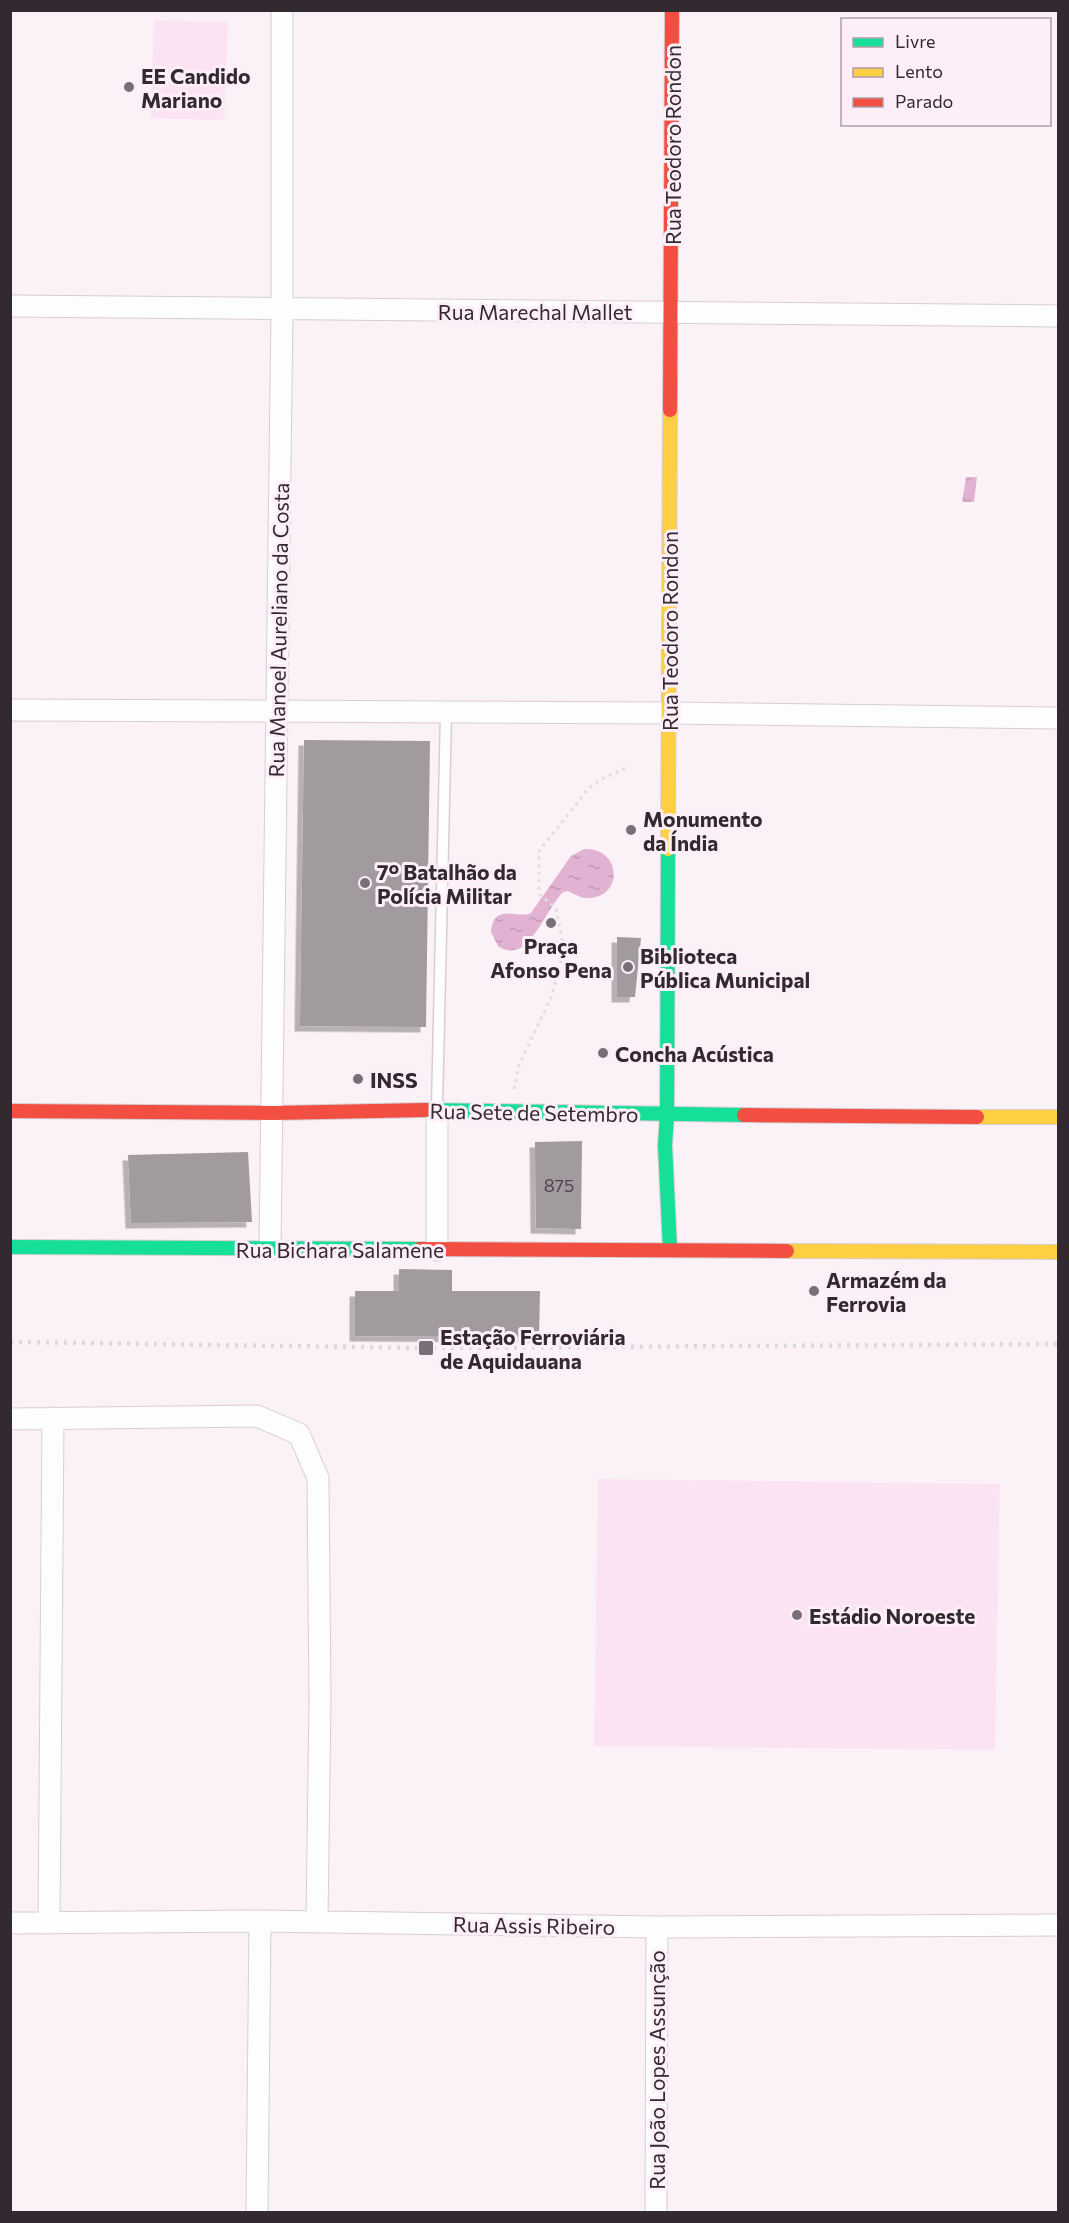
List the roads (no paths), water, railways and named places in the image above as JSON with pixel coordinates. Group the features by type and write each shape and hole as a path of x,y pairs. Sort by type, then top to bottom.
{"main road":[{"name":"Rua Teodoro Rondon","path":"670,1251 665,1145 667,1115 672,10"},
{"name":"Rua Sete de Setembro","path":"10,1112 273,1113 437,1110 667,1115 1059,1117"},
{"name":"Rua Bichara Salamene","path":"10,1247 1059,1252"}],"street":[{"name":"Rua Manoel Aureliano da Costa","path":"270,1249 282,309 282,10"},
{"name":"Rua Marechal Mallet","path":"10,306 1059,316"},
{"path":"10,710 669,713 1059,718"},
{"path":"437,1110 437,1250"},
{"path":"10,1419 257,1416 299,1434 318,1478 320,1700 317,1921"},
{"path":"49,1923 53,1418"},
{"path":"257,2212 260,1921"},
{"name":"Rua Assis Ribeiro","path":"10,1923 317,1921 657,1927 1059,1925"},
{"name":"Rua João Lopes Assunção","path":"656,2212 657,1927"}],"lane":[{"path":"437,1110 446,713"}],"water":[{"path":"966,477 977,477 974,502 962,502"},
{"path":"584,849 596,850 611,863 614,872 609,889 601,895 590,898 567,891 562,893 525,945 511,950 498,946 491,932 497,917 502,914 526,915 531,913 571,856"}],"railway":[{"path":"10,1342 426,1348 1058,1344"}],"place":[{"name":"EE Candido Mariano","path":"129,87"},
{"name":"Monumento da Índia","path":"631,830"},
{"name":"7° Batalhão da Polícia Militar","path":"365,883"},
{"name":"Praça Afonso Pena","path":"551,923"},
{"name":"Biblioteca Pública Municipal","path":"628,967"},
{"name":"Concha Acústica","path":"603,1053"},
{"name":"INSS","path":"358,1079"},
{"name":"Armazém da Ferrovia","path":"814,1291"},
{"name":"Estação Ferroviária de Aquidauana","path":"426,1348"},
{"name":"Estádio Noroeste","path":"797,1615"}]}
